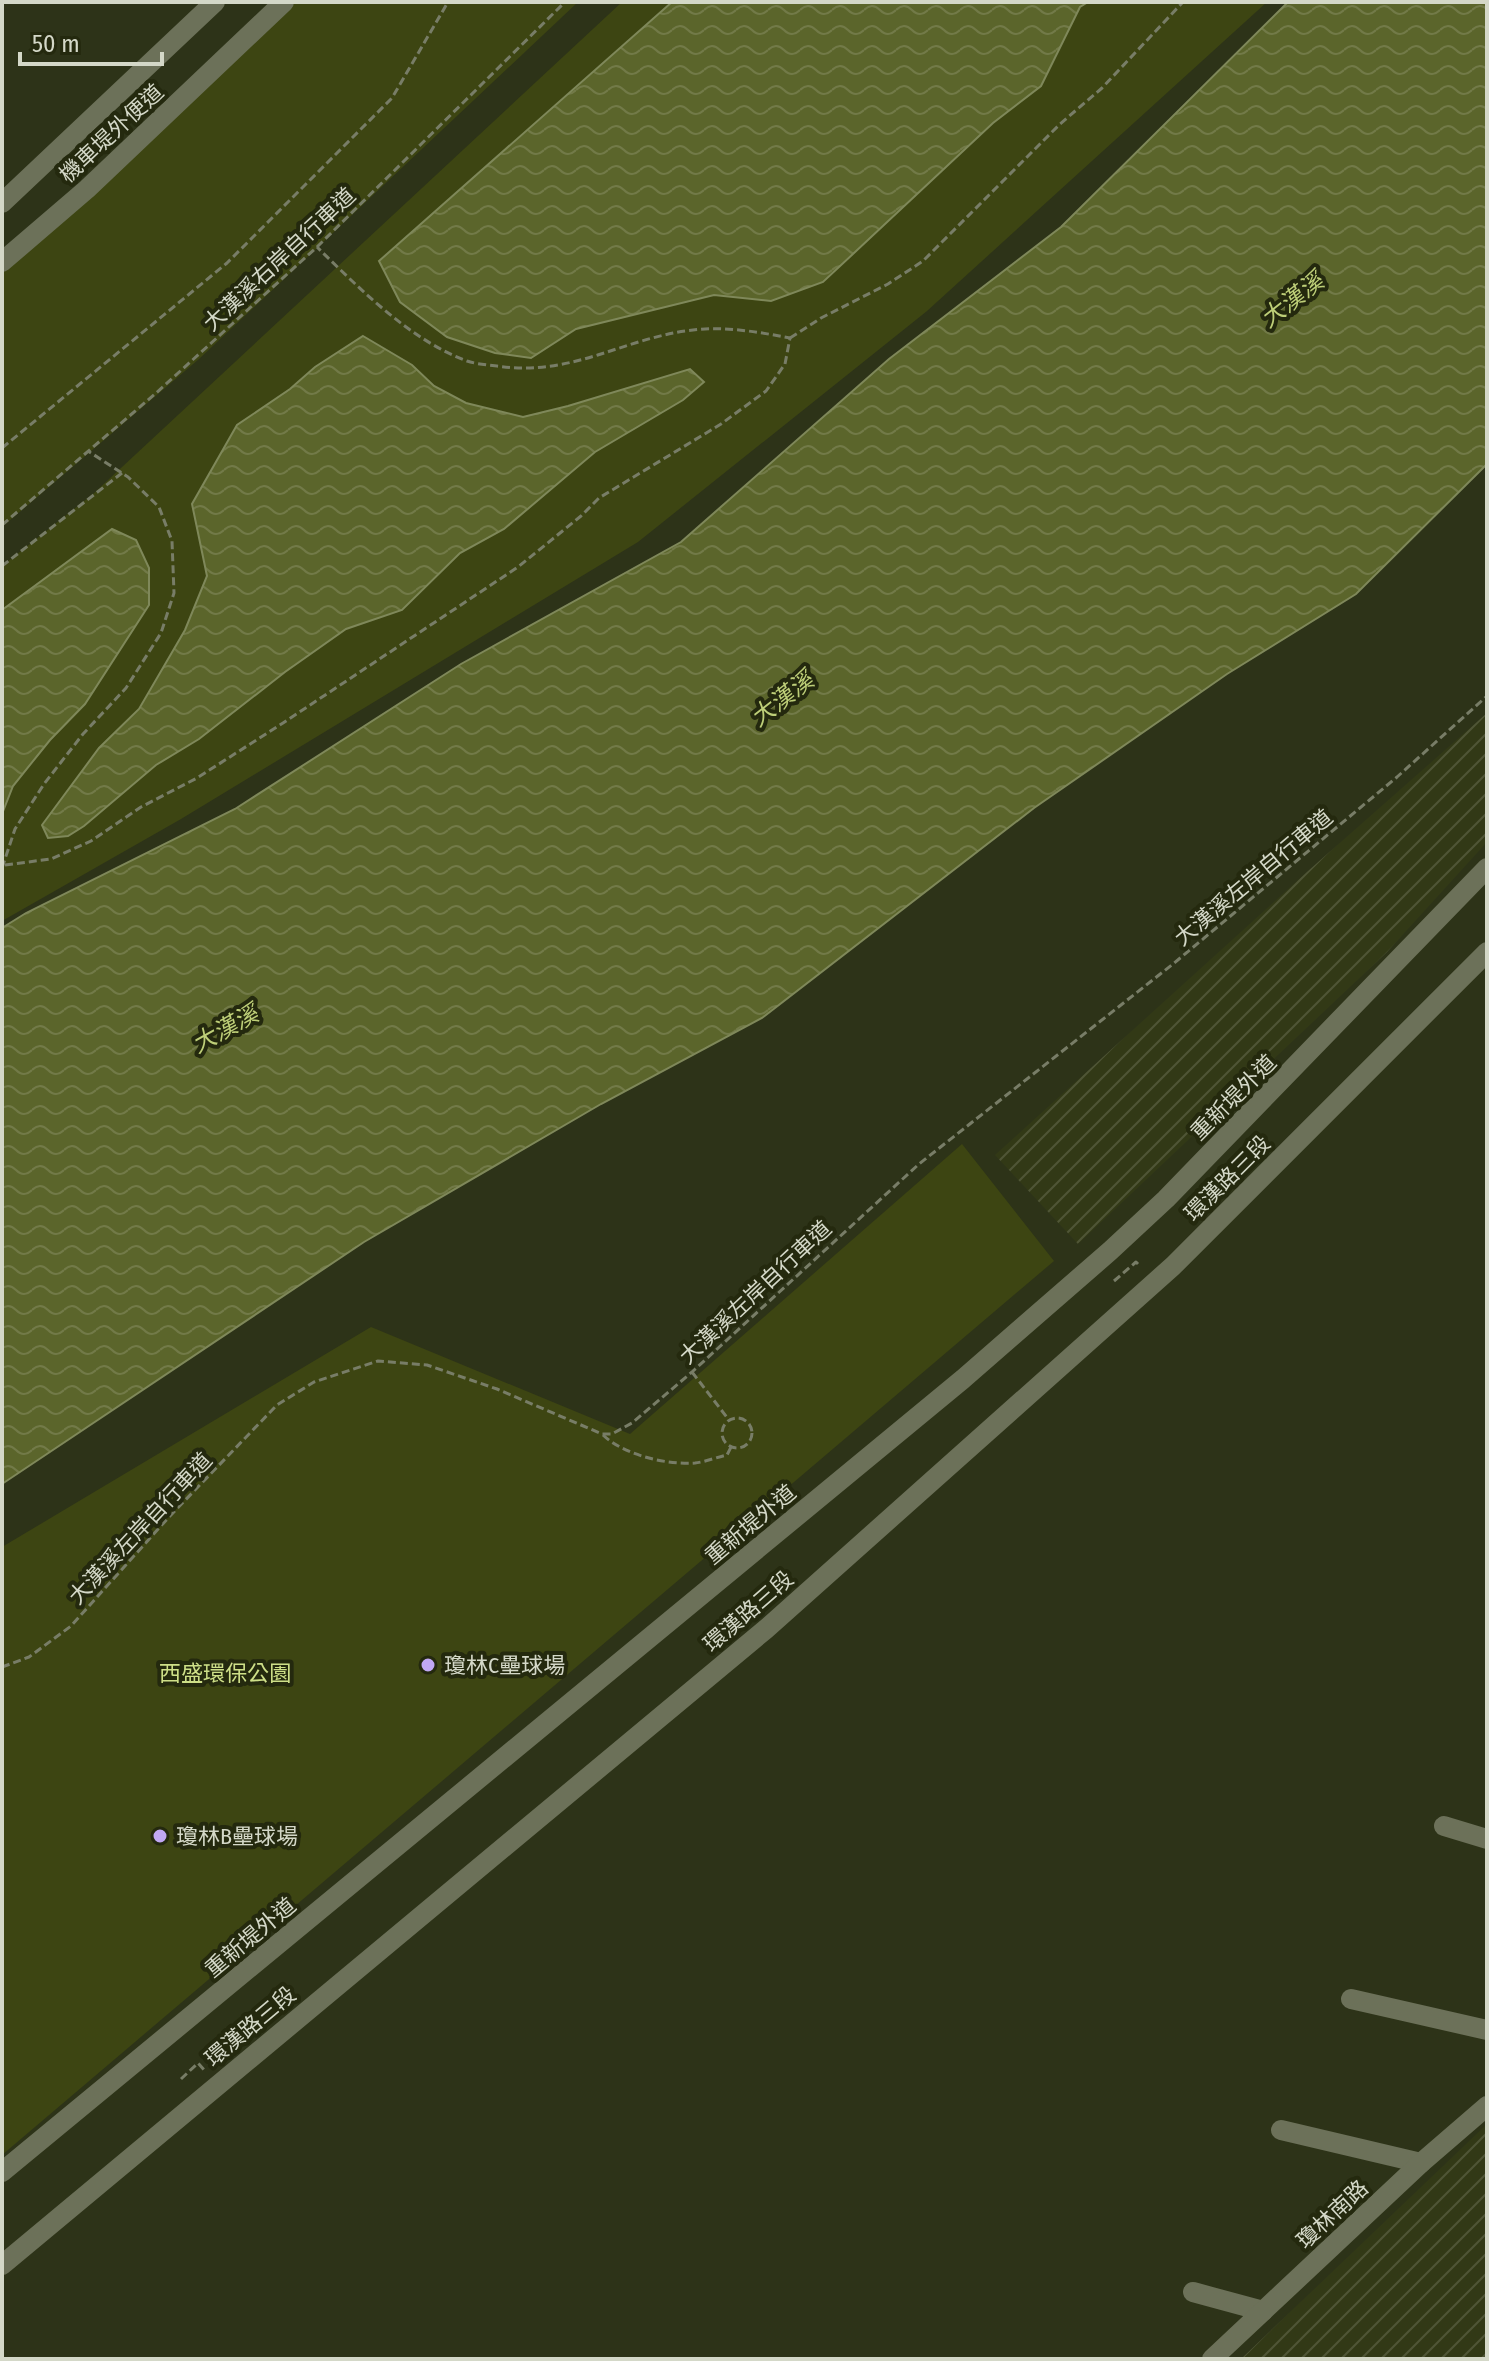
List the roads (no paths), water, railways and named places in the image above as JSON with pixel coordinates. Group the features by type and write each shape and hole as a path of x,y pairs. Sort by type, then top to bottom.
{"street":[{"path":"2,203 215,2"},
{"name":"機車堤外便道","path":"2,262 87,189 284,2"},
{"name":"重新堤外道","path":"2,2172 963,1379 1099,1261 1233,1132 1487,868"},
{"name":"環漢路三段","path":"2,2265 789,1608 1173,1266 1487,952"},
{"path":"1444,1826 1487,1839"},
{"path":"1351,1999 1487,2030"},
{"name":"瓊林南路","path":"1212,2359 1421,2163 1487,2106"},
{"path":"1281,2130 1421,2163"},
{"path":"1193,2292 1263,2311"}],"water":[{"path":"672,2 1088,2 1080,7 1041,86 993,123 823,282 771,301 714,295 576,329 531,358 495,353 447,337 400,302 379,261"},
{"name":"大漢溪","path":"1288,2 1487,2 1487,464 1356,594 1227,674 1034,808 762,1018 601,1104 364,1242 2,1484 2,928 26,913 235,809 461,664 681,542 889,359 1061,227"},
{"path":"363,336 412,365 434,386 466,403 523,417 690,369 704,382 683,400 595,452 504,529 460,553 402,610 346,629 199,739 156,765 84,826 68,836 48,838 42,825 99,748 139,709 185,630 207,576 192,504 237,425"},
{"path":"112,529 136,540 149,568 149,605 85,704 50,740 13,786 2,814 2,610"}],"place":[{"name":"瓊林C壘球場","path":"428,1665"},
{"name":"瓊林B壘球場","path":"160,1836"}],"park label":[{"name":"西盛環保公園","path":"225,1673"}]}
